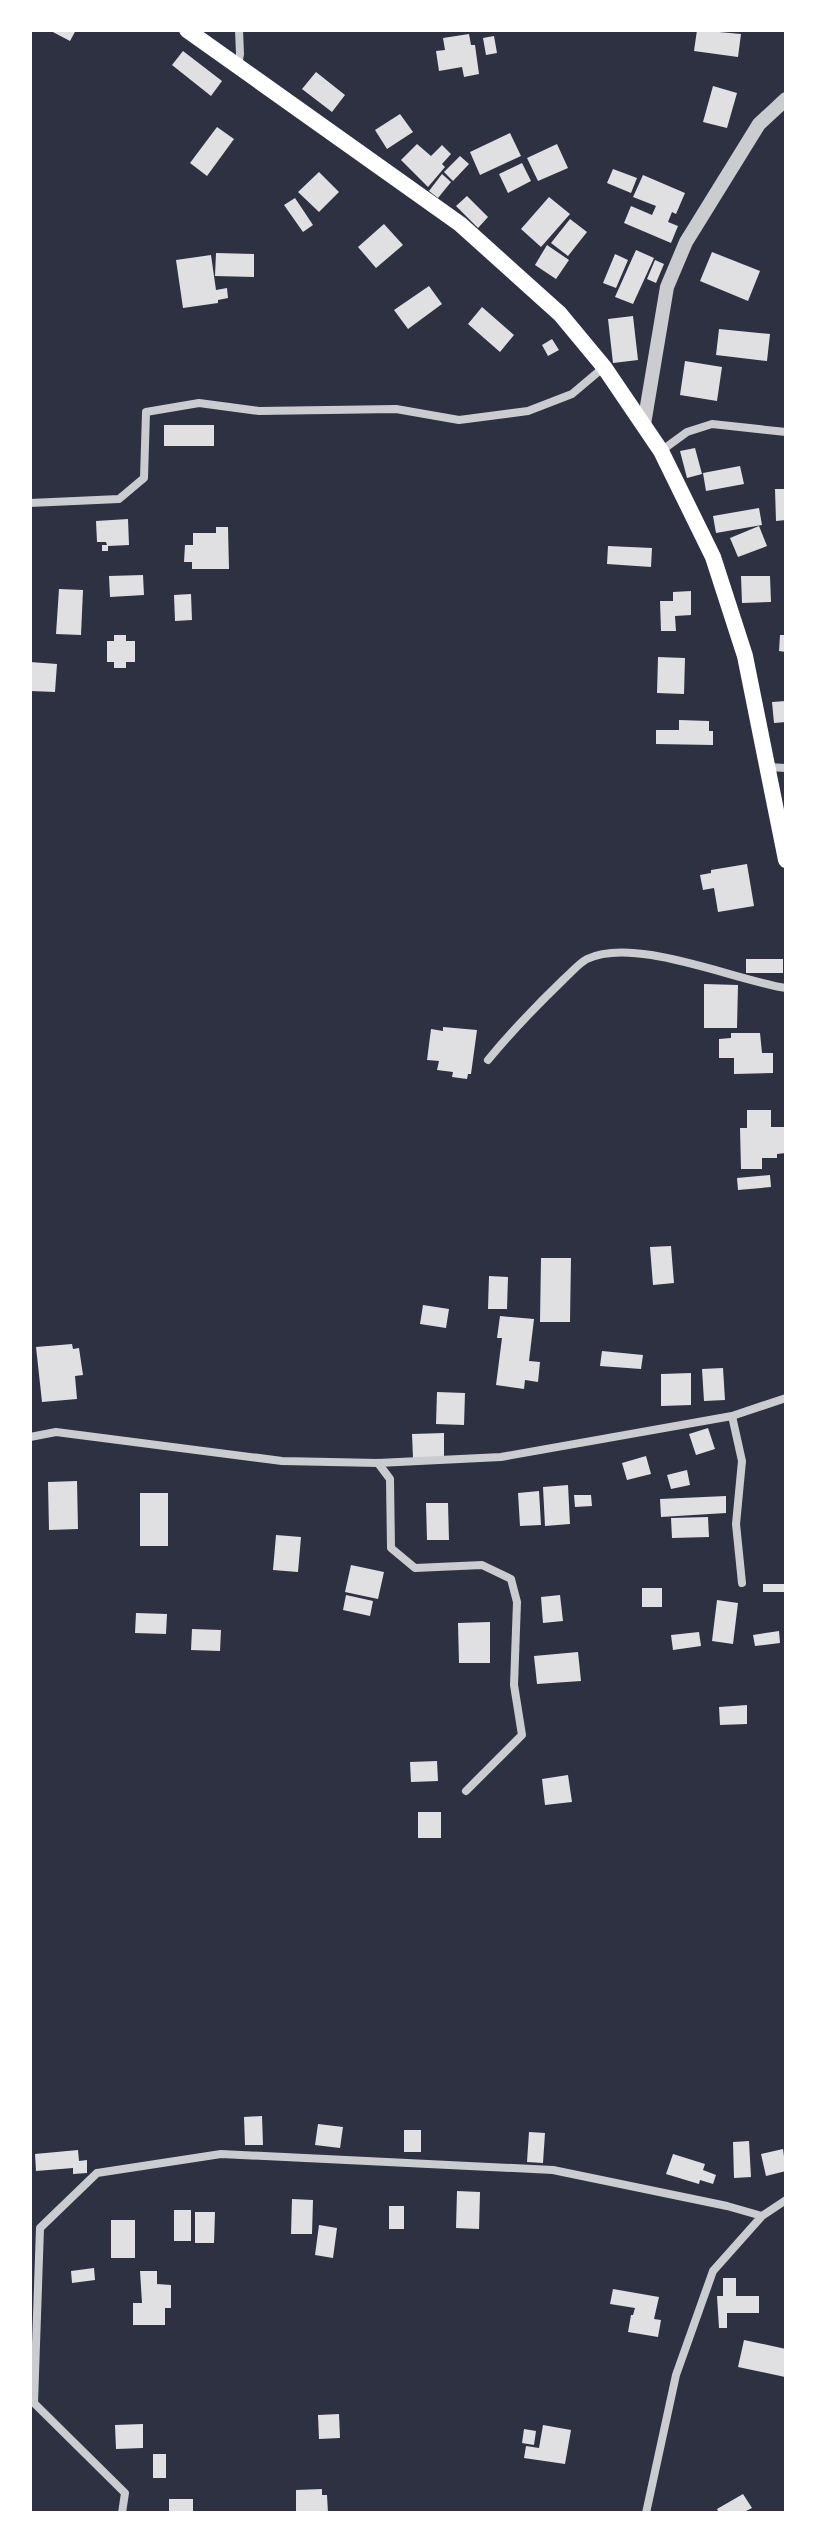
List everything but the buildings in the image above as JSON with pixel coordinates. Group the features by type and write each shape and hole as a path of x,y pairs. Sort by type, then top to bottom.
{"main road":[{"path":"187,30 460,224 560,314 604,367 661,451 713,557 745,656 786,860"}],"street":[{"path":"238,66 239,30"},
{"path":"644,424 667,287 686,242 759,124 786,99"},
{"path":"30,503 119,499 144,478 146,412 162,408 199,403 259,411 396,409 459,420 528,411 572,394 604,367"},
{"path":"661,451 687,432 712,424 786,432"},
{"path":"768,767 786,768"},
{"path":"488,1060 524,1017 586,959 613,952 651,954 757,984 786,988"},
{"path":"30,1437 56,1432 282,1461 378,1463 501,1457 732,1416 786,1398"},
{"path":"732,1416 742,1461 736,1524 742,1583"},
{"path":"378,1463 390,1479 391,1548 415,1568 482,1565 511,1579 517,1602 514,1685 522,1735 466,1791"},
{"path":"122,2513 125,2493 34,2403 40,2228 97,2173 221,2154 553,2170 762,2216"},
{"path":"646,2513 676,2375 713,2271 762,2216 786,2200"}]}
